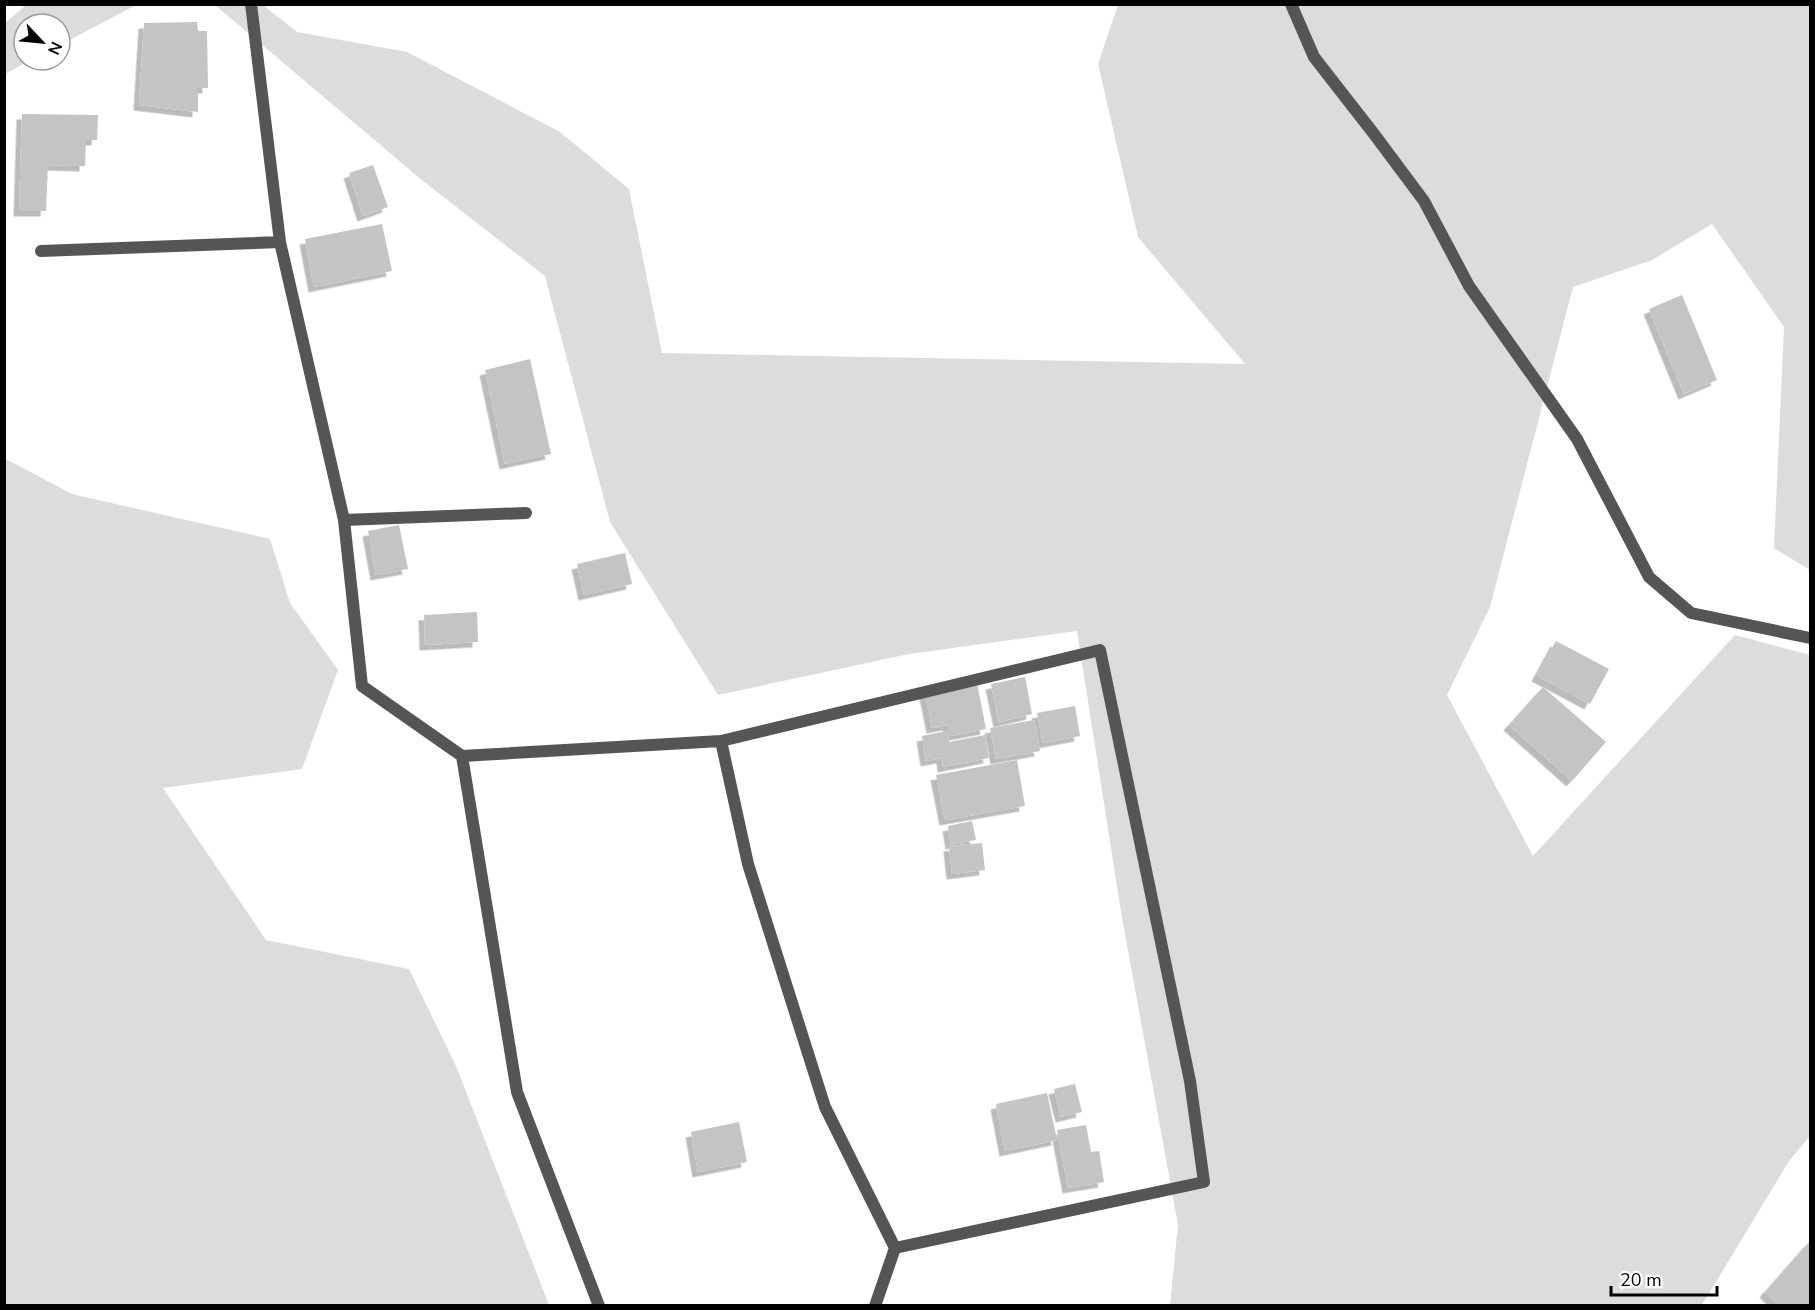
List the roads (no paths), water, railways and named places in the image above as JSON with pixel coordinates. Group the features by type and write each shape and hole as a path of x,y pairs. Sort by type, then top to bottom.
{"street":[{"path":"251,4 280,242 344,520 362,686 462,756 721,741 1101,650 1190,1081 1204,1182 895,1248"},
{"path":"1291,4 1314,57 1424,201 1469,286 1577,439 1649,577 1691,613 1810,638"},
{"path":"40,251 280,242"},
{"path":"344,520 526,513"},
{"path":"721,741 747,864 825,1107 895,1248 875,1305"},
{"path":"462,756 517,1092 599,1305"}]}
